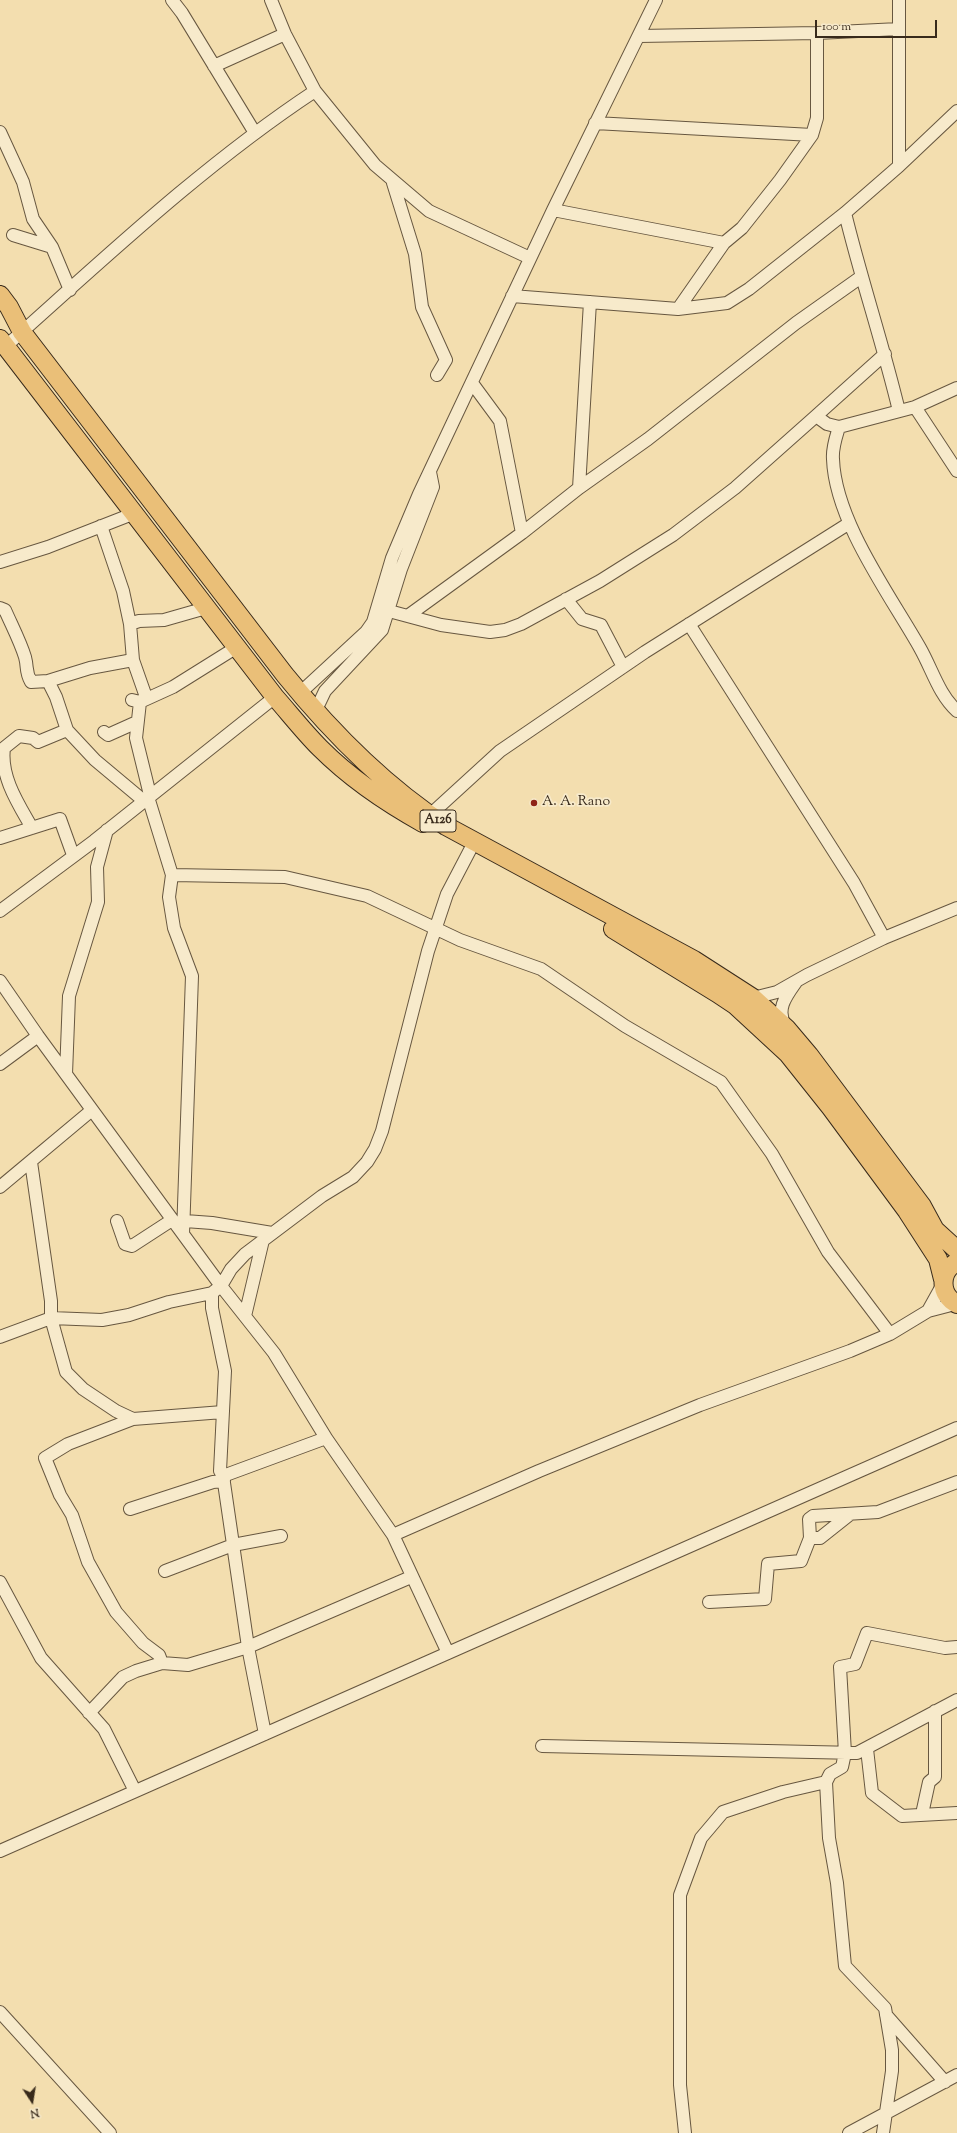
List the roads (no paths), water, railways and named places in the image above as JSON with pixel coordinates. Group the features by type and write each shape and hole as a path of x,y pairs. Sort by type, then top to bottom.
{"highway":[{"name":"A126","path":"0,295 9,307 22,332 315,712 377,773 430,816 694,960 753,998 787,1029 809,1055 922,1206 935,1230 957,1250"},
{"name":"A126","path":"2,343 275,697 319,747 361,784 407,814 682,970 735,1005 788,1054 907,1211 942,1266 944,1292 956,1304"},
{"path":"943,1281 949,1267 957,1262"}],"street":[{"path":"172,0 182,13 255,134"},
{"path":"271,0 285,34 316,91 375,165 393,183 429,211 530,258"},
{"path":"300,693 370,627 375,616 392,558 430,472 595,122 656,0"},
{"path":"899,0 899,166"},
{"path":"639,36 817,33 899,29"},
{"path":"678,309 724,243 742,228 780,180 812,134 817,118 817,33"},
{"path":"214,66 285,34"},
{"path":"2,343 22,332 179,192 279,115 316,91"},
{"path":"512,296 678,309 718,305 734,299 845,212 899,166 957,110"},
{"path":"595,122 812,134"},
{"path":"0,132 23,182 33,219 52,247 70,290"},
{"path":"393,183 415,254 422,307 446,360 437,375"},
{"path":"553,210 724,243"},
{"path":"845,212 861,276 885,354 899,411"},
{"path":"13,235 52,247"},
{"path":"409,615 522,533 579,488 648,439 796,323 861,276"},
{"path":"579,488 590,302"},
{"path":"389,611 409,615 442,625 490,632 505,630 521,624 638,558 673,535 734,488 885,354"},
{"path":"472,383 500,420 522,533"},
{"path":"816,416 827,424 839,427 915,407 957,388"},
{"path":"915,407 957,471"},
{"path":"839,427 832,460 848,524 921,650 947,702 957,711"},
{"path":"315,712 325,691 378,637 389,611 401,569 433,487 430,472"},
{"path":"0,562 135,514"},
{"path":"430,816 500,751 623,667 848,524"},
{"path":"101,526 123,591 130,624 133,660 146,696 136,701"},
{"path":"566,599 574,611 582,619 601,625 623,667"},
{"path":"0,608 5,610 19,641 27,665 26,673 31,682 48,681 90,668 133,660"},
{"path":"130,624 139,621 164,620 206,608"},
{"path":"689,624 854,883 884,938"},
{"path":"136,701 174,687 237,647"},
{"path":"48,681 56,697 67,730 101,765 148,798"},
{"path":"0,911 74,856 275,697"},
{"path":"136,701 136,738 148,798 172,875 169,897 174,928 192,976 179,1225"},
{"path":"104,732 108,735 137,722"},
{"path":"32,828 10,787 4,764 4,748 19,736 33,738 38,742 67,730"},
{"path":"0,838 60,819 74,856"},
{"path":"66,1074 69,996 98,902 97,867 107,830"},
{"path":"265,1734 248,1647 223,1478 220,1471 225,1371 212,1308 216,1289 231,1269 245,1254 322,1196 353,1177 367,1162 375,1149 382,1132 435,929 447,894 470,850"},
{"path":"172,875 285,877 367,896 460,940 542,969 625,1026 721,1082 772,1154 828,1252 890,1334"},
{"path":"753,998 777,992 884,938 957,908"},
{"path":"0,981 92,1110 179,1225 216,1289 245,1316 274,1353 326,1438 393,1535 411,1577 448,1653"},
{"path":"787,1029 782,1021 781,1007 784,998 796,982"},
{"path":"0,1064 38,1036"},
{"path":"0,1187 92,1110"},
{"path":"31,1162 51,1301 51,1318 66,1372 94,1396 133,1420"},
{"path":"117,1221 125,1244 132,1246 179,1225 212,1223 268,1237"},
{"path":"245,1316 268,1237"},
{"path":"928,1311 943,1281"},
{"path":"0,1337 51,1318 102,1320 129,1315 216,1289"},
{"path":"393,1535 539,1471 700,1405 850,1351 890,1334 928,1311 956,1304"},
{"path":"162,1663 159,1655 143,1643 116,1612 88,1562 72,1515 60,1495 45,1458 68,1444 133,1420 223,1412"},
{"path":"0,1850 957,1428"},
{"path":"130,1509 212,1482 326,1438"},
{"path":"709,1602 765,1598 768,1564 801,1561 810,1538 809,1521 813,1516 849,1515 878,1512 957,1482"},
{"path":"810,1538 820,1538 849,1515"},
{"path":"165,1571 233,1545 282,1536"},
{"path":"89,1713 123,1677 136,1671 162,1663 188,1665 248,1647 411,1577"},
{"path":"0,1582 5,1605 41,1658 104,1728 135,1791"},
{"path":"883,2133 892,2050 885,2008 845,1966 837,1883 829,1838 826,1782 830,1774 842,1767 845,1753 840,1667 855,1664 866,1633 939,1647 957,1647"},
{"path":"542,1746 845,1753 857,1752 867,1749 870,1745 957,1700"},
{"path":"922,1814 929,1782 935,1777 935,1711"},
{"path":"867,1749 872,1793 902,1816 957,1813"},
{"path":"685,2133 680,2085 680,1896 701,1838 723,1812 783,1792 826,1782"},
{"path":"0,2012 110,2133"},
{"path":"886,2015 944,2082"},
{"path":"849,2133 957,2075"}],"place":[{"name":"A. A. Rano","path":"534,803"}]}
